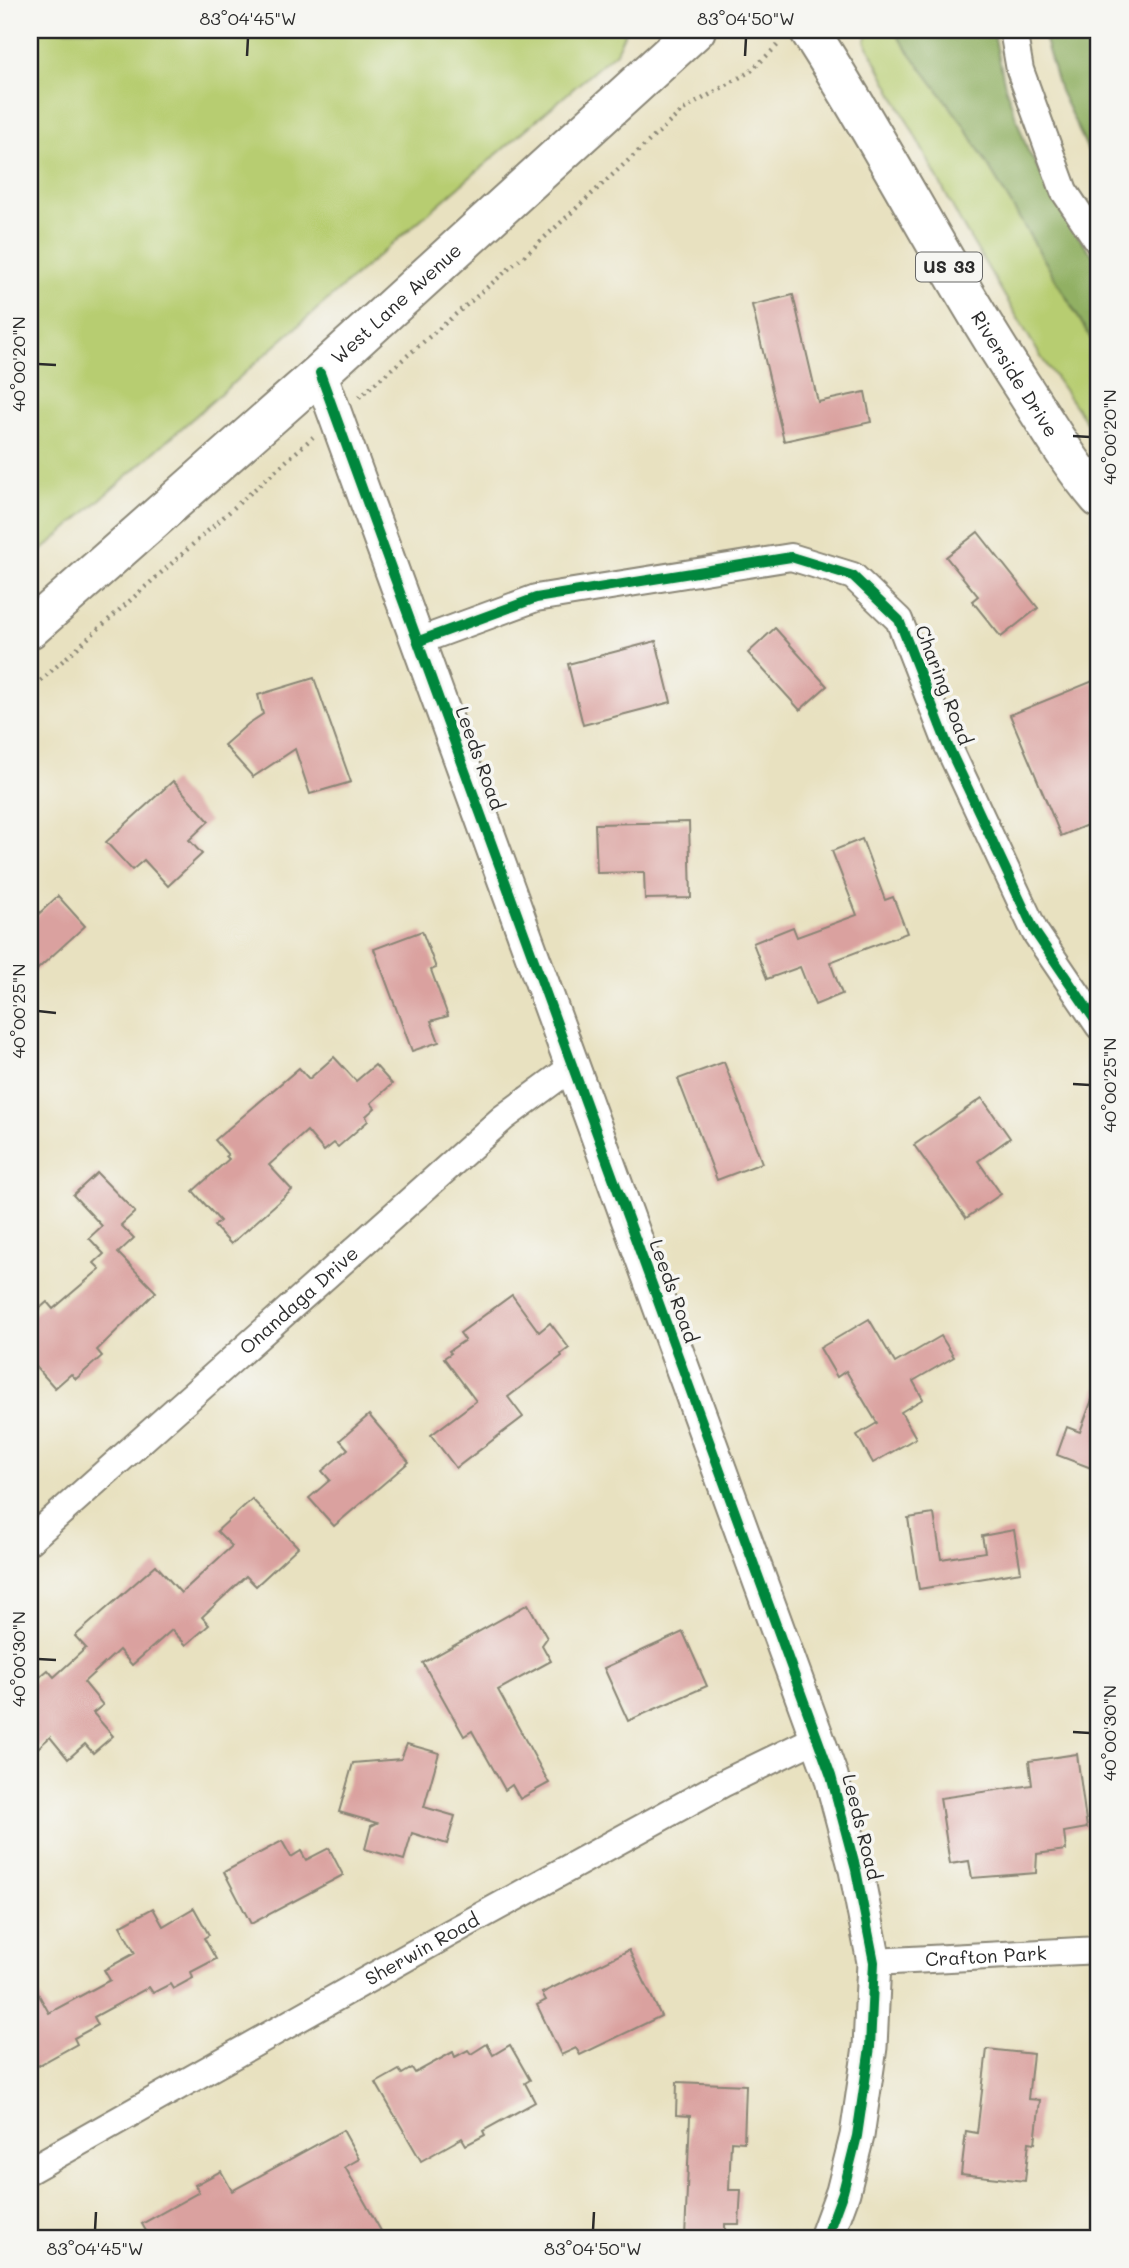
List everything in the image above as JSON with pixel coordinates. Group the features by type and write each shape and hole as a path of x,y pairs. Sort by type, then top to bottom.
{"main road":[{"name":"West Lane Avenue","path":"30,629 320,373 696,30"},
{"name":"Riverside Drive","path":"797,34 847,88 990,337 1079,474 1099,498"}],"street":[{"path":"1013,30 1020,70 1064,191 1099,243"},
{"name":"Leeds Road","path":"320,373 831,1776 856,1870 874,1962 870,2047 857,2136 843,2192 826,2238"},
{"name":"Charing Road","path":"419,641 536,598 791,557 853,576 900,620 948,746 1035,932 1099,1026"},
{"name":"Onandaga Drive","path":"30,1540 503,1118 572,1067"},
{"name":"Sherwin Road","path":"30,2170 450,1933 722,1784 817,1738"},
{"name":"Crafton Park","path":"874,1962 1099,1950"}],"path":[{"path":"30,690 336,416 532,249 683,110 751,71 797,34"}],"green space":[{"path":"30,30 626,30 616,52 356,275 30,561"},
{"path":"870,30 893,30 964,125 1099,352 1099,440 1041,357 960,221 865,41"},
{"path":"893,30 993,30 1005,86 1028,151 1078,236 1099,263 1099,352 964,125"},
{"path":"1042,30 1099,30 1099,173 1060,91"}],"building":[{"path":"793,295 818,402 865,392 871,422 784,441 752,305"},
{"path":"978,532 1038,608 1001,637 972,601 978,596 946,557"},
{"path":"775,628 827,686 800,710 748,653"},
{"path":"656,641 671,702 583,725 568,664"},
{"path":"314,678 351,782 310,794 295,749 253,777 224,745 263,714 258,695"},
{"path":"1093,681 1099,696 1099,820 1061,836 1010,715"},
{"path":"173,781 209,821 189,840 202,854 168,886 144,860 132,870 106,842"},
{"path":"689,822 691,898 645,899 644,872 597,873 595,824"},
{"path":"862,839 885,900 893,897 907,933 830,962 842,994 815,1005 800,967 767,979 753,943 793,927 797,937 857,915 832,851"},
{"path":"58,896 85,926 30,976 30,922"},
{"path":"422,931 436,968 431,970 448,1016 431,1021 439,1042 412,1051 374,949"},
{"path":"334,1057 356,1081 375,1065 392,1084 371,1103 375,1108 366,1116 368,1121 338,1147 334,1143 324,1151 307,1131 269,1165 292,1190 231,1244 214,1226 220,1221 193,1191 229,1159 215,1140 299,1068 309,1079"},
{"path":"724,1062 762,1163 717,1180 678,1079"},
{"path":"982,1098 1010,1138 978,1161 1001,1194 966,1218 914,1145"},
{"path":"97,1173 135,1212 121,1225 134,1238 118,1253 156,1292 97,1350 102,1356 76,1379 71,1374 55,1388 30,1360 30,1317 47,1302 53,1309 100,1269 94,1263 104,1254 89,1238 102,1226 73,1195"},
{"path":"512,1295 539,1332 550,1323 569,1348 508,1397 523,1417 456,1468 431,1435 476,1401 444,1358 465,1340 460,1333"},
{"path":"869,1319 895,1363 941,1336 954,1357 913,1381 923,1399 901,1412 916,1438 873,1463 857,1435 877,1423 846,1371 837,1377 820,1348"},
{"path":"1097,1386 1099,1471 1057,1455 1067,1427 1080,1432"},
{"path":"369,1415 409,1462 334,1526 309,1498 330,1480 322,1471 348,1449 340,1440"},
{"path":"252,1499 298,1547 256,1586 246,1576 202,1617 209,1625 186,1645 172,1630 132,1665 119,1650 84,1682 103,1705 93,1713 113,1736 93,1753 85,1744 68,1759 50,1737 30,1755 30,1685 48,1670 54,1677 86,1648 75,1636 156,1565 181,1593 232,1546 217,1531"},
{"path":"934,1514 941,1559 985,1552 982,1536 1014,1530 1021,1572 919,1589 908,1518"},
{"path":"528,1604 547,1638 542,1645 551,1661 498,1690 549,1783 520,1799 512,1785 505,1790 472,1731 464,1736 423,1663"},
{"path":"683,1632 707,1686 628,1721 604,1668"},
{"path":"407,1744 439,1753 424,1807 455,1816 447,1844 412,1833 404,1860 365,1849 371,1826 377,1823 339,1812 353,1763 401,1759"},
{"path":"1077,1754 1087,1828 1064,1832 1066,1850 1037,1854 1036,1873 972,1878 969,1861 950,1864 940,1798 1032,1785 1029,1761"},
{"path":"282,1841 291,1857 301,1851 306,1860 329,1848 343,1875 251,1924 224,1872"},
{"path":"153,1908 163,1926 194,1908 209,1935 204,1938 216,1959 191,1972 193,1978 173,1989 170,1984 153,1993 149,1987 94,2017 98,2025 74,2038 77,2044 30,2070 30,1979 49,2013 110,1980 104,1970 135,1953 120,1926"},
{"path":"629,1950 661,2016 580,2055 576,2048 561,2055 537,2005 546,2000 542,1993"},
{"path":"487,2044 493,2055 510,2045 530,2080 525,2083 535,2102 483,2131 485,2135 466,2145 462,2138 421,2161 376,2083 399,2070 402,2074 412,2068 415,2073 453,2052 455,2057 468,2050 471,2054"},
{"path":"987,2049 1033,2054 1028,2099 1040,2100 1035,2143 1029,2142 1025,2181 961,2174 966,2131 977,2133"},
{"path":"677,2082 746,2085 744,2142 731,2141 729,2190 741,2190 739,2224 725,2224 725,2238 685,2238 690,2116 676,2115"},
{"path":"343,2130 359,2159 345,2167 385,2238 150,2238 142,2224 199,2192 195,2185 221,2171 232,2191"}],"cycle path":[{"path":"320,373 831,1776 856,1870 874,1962 870,2047 857,2136 843,2192 826,2238"},
{"path":"419,641 536,598 791,557 853,576 899,620 948,746 1035,932 1099,1026"}]}
